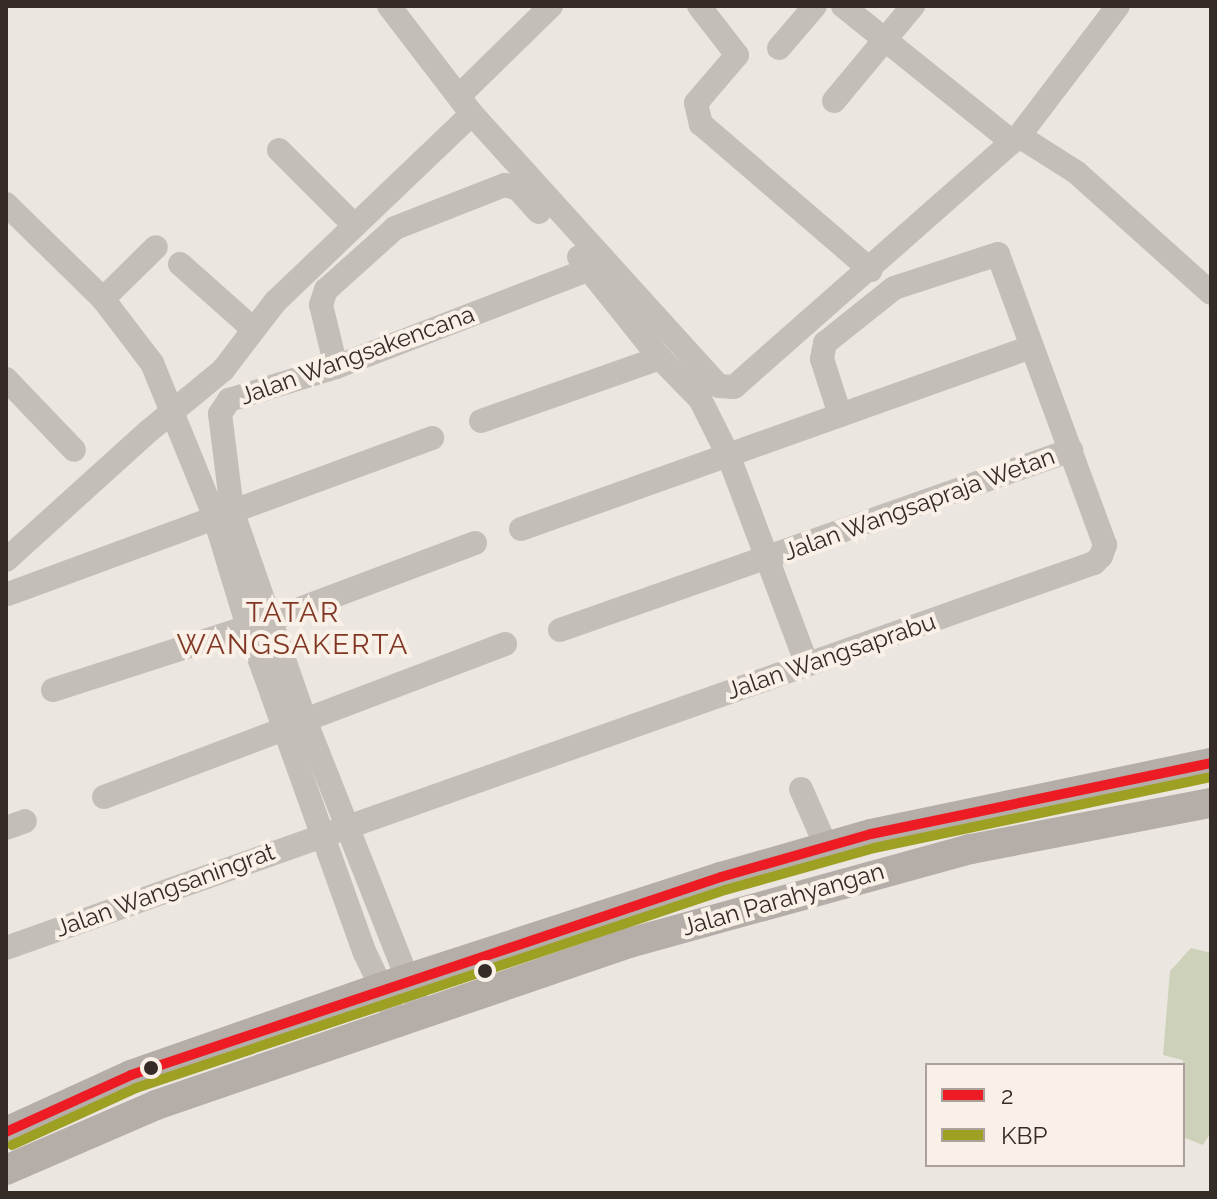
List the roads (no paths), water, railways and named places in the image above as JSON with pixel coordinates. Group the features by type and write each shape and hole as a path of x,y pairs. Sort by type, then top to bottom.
{"main road":[{"name":"Jalan Parahyangan","path":"6,1132 131,1075 597,914 826,846 1211,763"},
{"name":"Jalan Parahyangan","path":"6,1170 156,1105 629,943 858,877 971,849 1211,803"}],"street":[{"path":"389,6 466,104 719,386 734,387 871,270 1015,139 1118,6"},
{"path":"6,560 150,430 223,370 252,328 354,225 551,6"},
{"path":"699,6 737,55 696,103 701,124 871,270"},
{"path":"779,48 815,6"},
{"path":"843,6 1015,139 1076,172 1211,293"},
{"path":"834,101 913,6"},
{"path":"279,150 354,225"},
{"path":"336,367 321,305 326,290 407,222 512,186 590,269 660,358 700,399 729,457 807,665"},
{"path":"6,204 103,299 143,347 223,512 295,725 323,833 365,953 395,983"},
{"path":"103,299 156,247"},
{"name":"Jalan Wangsaprabu","path":"323,833 1094,563 1105,545 1031,347 1002,259 992,252 894,288 825,343 822,359 840,415"},
{"path":"180,264 252,328"},
{"name":"Jalan Wangsakencana","path":"223,512 223,406 336,367 590,269"},
{"path":"521,529 1031,347"},
{"path":"481,421 660,358"},
{"path":"6,379 74,450"},
{"path":"8,594 223,512 432,438"},
{"name":"Jalan Wangsapraja Wetan","path":"560,630 1071,450"},
{"path":"53,690 259,623 475,543"},
{"path":"104,797 505,644"},
{"path":"295,725 347,825 391,943 395,983 409,1017"},
{"path":"801,789 826,846"},
{"name":"Jalan Wangsaningrat","path":"6,948 323,833"},
{"path":"365,953 391,943"}],"district":[{"name":"TATAR WANGSAKERTA","path":"293,629"}]}
